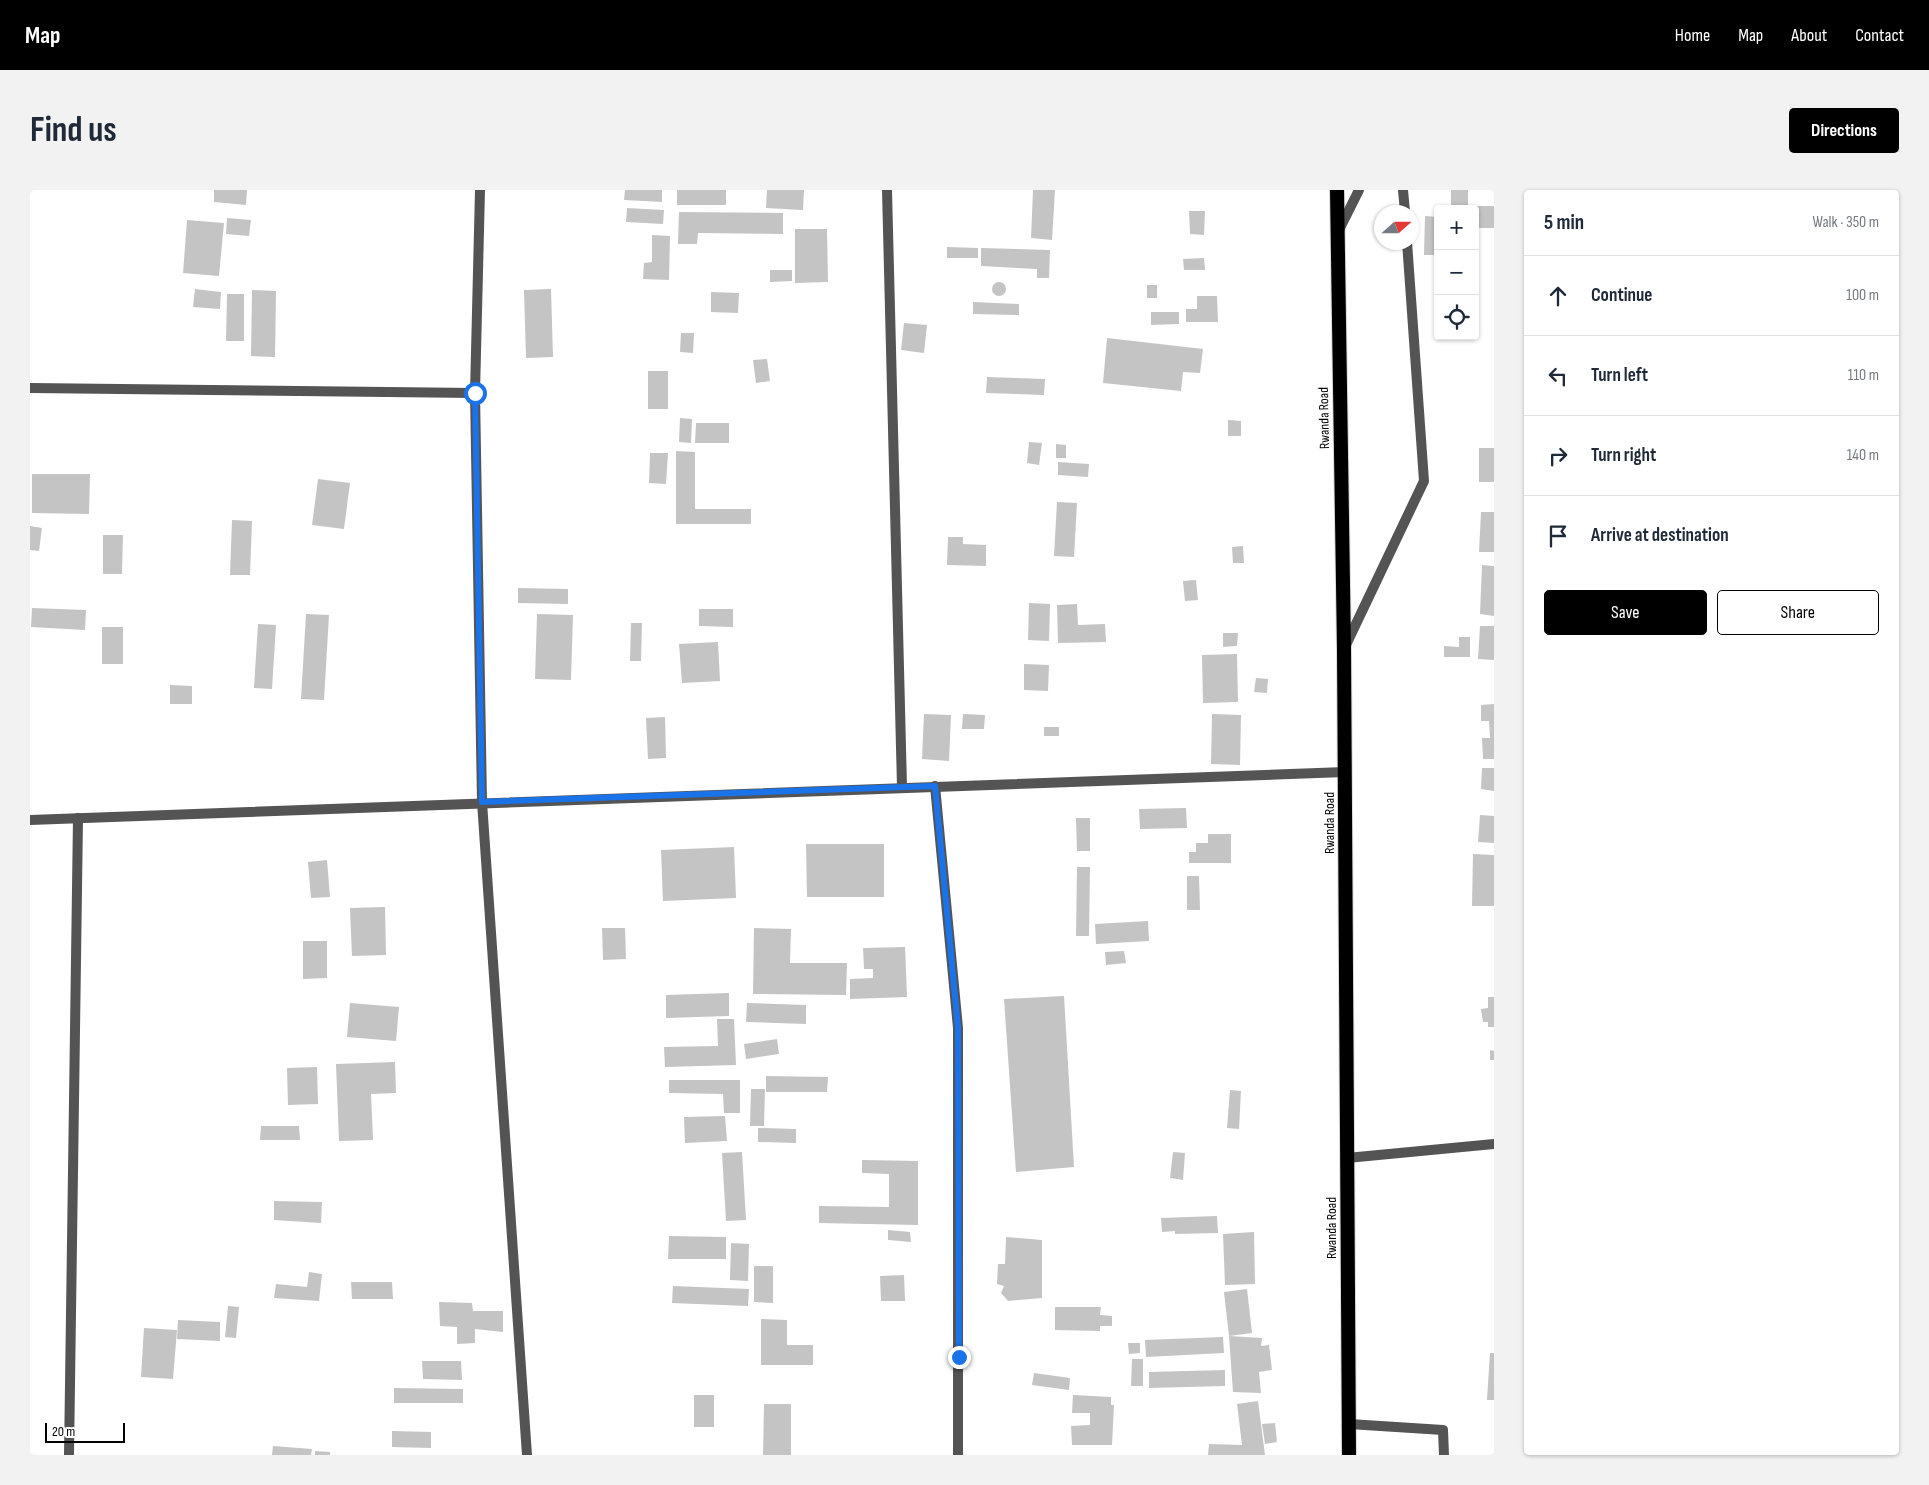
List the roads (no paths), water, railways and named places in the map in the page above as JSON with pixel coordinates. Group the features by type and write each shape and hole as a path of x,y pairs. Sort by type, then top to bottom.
{"highway":[{"name":"Rwanda Road","path":"1337,190 1344,650 1349,1455"}],"street":[{"path":"480,190 475,393 482,802 527,1455"},
{"path":"887,190 902,787"},
{"path":"1337,234 1359,190"},
{"path":"1403,190 1404,205"},
{"path":"1344,650 1424,481 1408,250"},
{"path":"30,388 475,393"},
{"path":"30,820 482,802 1345,772"},
{"path":"935,786 958,1028 958,1455"},
{"path":"69,1455 78,818"},
{"path":"1347,1158 1494,1144"},
{"path":"1349,1424 1443,1430 1444,1455"}]}
